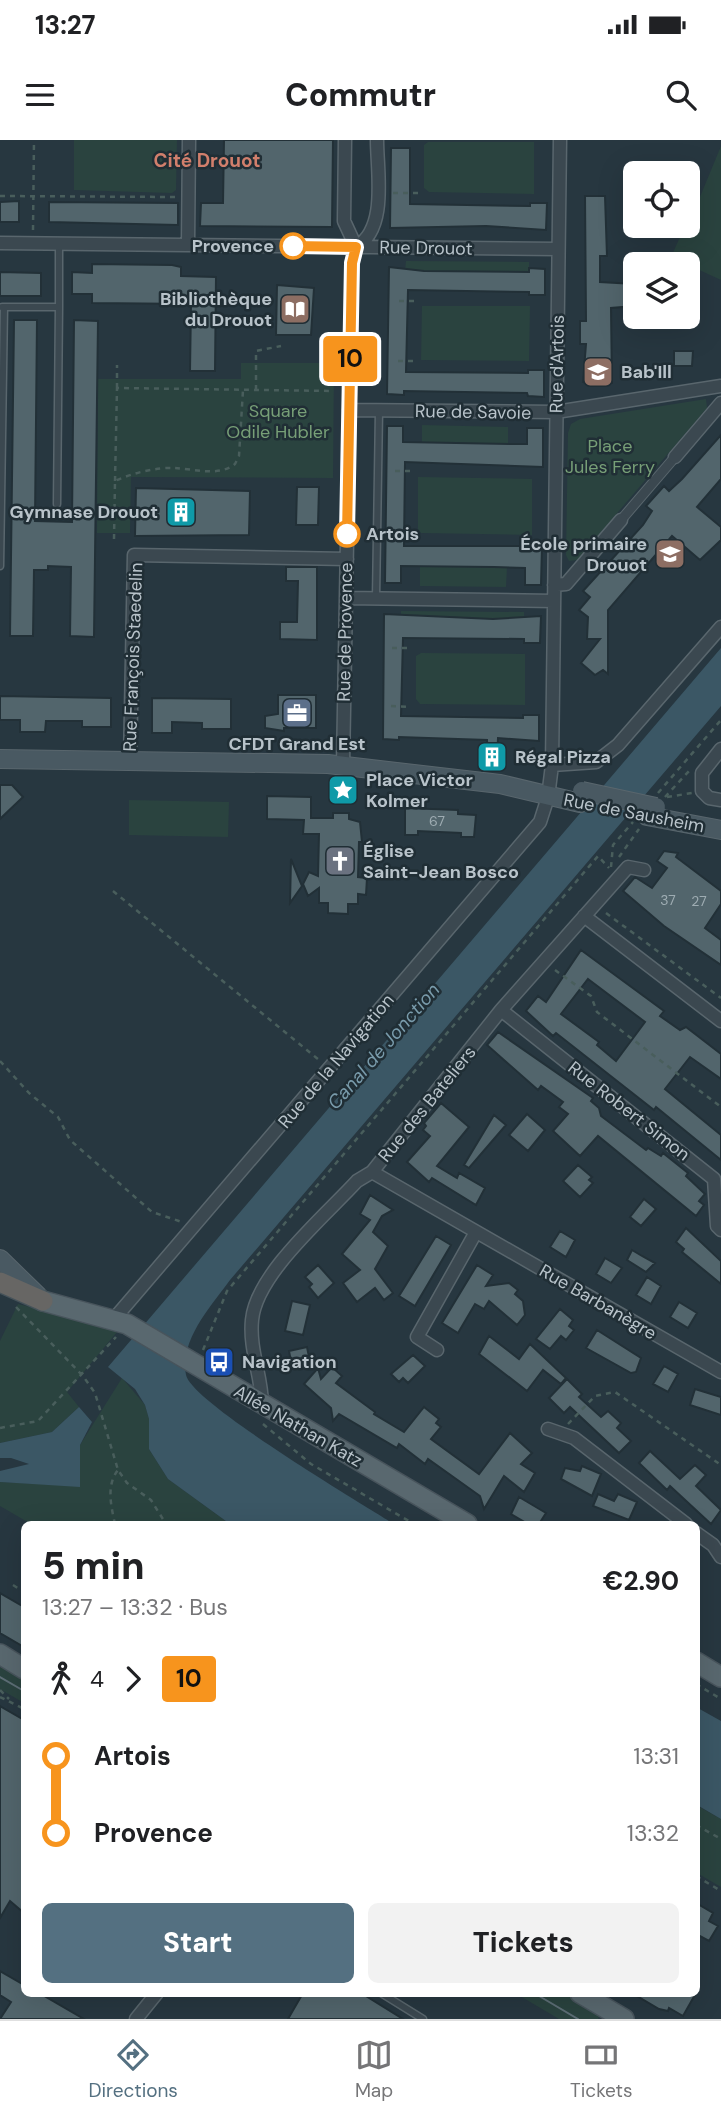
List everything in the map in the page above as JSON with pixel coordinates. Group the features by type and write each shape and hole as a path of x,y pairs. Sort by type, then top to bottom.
{"highway":[{"path":"0,1282 43,1301"}],"main road":[{"path":"0,759 343,765"},
{"name":"Rue de Sausheim","path":"343,765 549,791 721,821"},
{"name":"Rue de Sausheim","path":"653,808 721,830"},
{"path":"0,1259 43,1301"},
{"name":"Allée Nathan Katz","path":"43,1301 122,1325 462,1521"},
{"path":"0,1654 21,1667"},
{"path":"700,1664 721,1677"},
{"path":"587,1997 624,2019"}],"street":[{"path":"188,244 189,140"},
{"name":"Rue de Provence","path":"343,765 352,263 356,247 344,221 345,140"},
{"name":"Rue de Provence","path":"356,247 365,242 376,221 377,140"},
{"name":"Rue d'Artois","path":"549,791 552,765 560,140"},
{"name":"Rue Drouot","path":"0,243 558,249"},
{"name":"Rue de Savoie","path":"349,410 556,412 721,386"},
{"path":"554,585 566,584 721,403"},
{"name":"Rue François Staedelin","path":"130,761 134,555 346,558"},
{"path":"346,598 554,601"},
{"path":"552,765 596,762 618,745 721,627"},
{"path":"698,791 702,772 721,750"},
{"name":"Rue de la Navigation","path":"122,1325 192,1231 540,822 549,791"},
{"name":"Rue de Sausheim","path":"698,791 709,798 721,800"},
{"name":"Rue des Bateliers","path":"262,1405 262,1386 252,1348 252,1322 261,1288 357,1181 372,1172 501,1010 628,867 644,870"},
{"path":"584,916 721,1021"},
{"name":"Rue Robert Simon","path":"501,1010 714,1179 717,1226 721,1230"},
{"name":"Rue Barbanègre","path":"372,1172 721,1372"},
{"path":"437,1350 417,1337 476,1232"},
{"path":"554,1431 574,1438 682,1521"},
{"path":"700,1534 717,1543 721,1557"},
{"path":"136,2019 154,1997"}],"lane":[{"path":"57,503 60,244"},
{"path":"0,566 2,307 59,307"},
{"path":"376,598 379,410"},
{"path":"387,1997 423,2019"}],"path":[{"path":"33,233 34,140"},
{"path":"399,193 418,193"},
{"path":"0,196 181,197"},
{"path":"399,301 414,301"},
{"path":"256,390 256,351 281,346"},
{"path":"398,361 414,361"},
{"path":"114,540 117,365"},
{"path":"117,388 334,391"},
{"path":"116,481 133,472 173,468 222,470 231,467 239,456 243,390"},
{"path":"395,471 413,471"},
{"path":"394,538 412,538"},
{"path":"392,648 410,648"},
{"path":"391,706 410,707"},
{"path":"622,850 721,720"},
{"path":"197,1367 227,1291 598,856 610,869 612,845 653,808 698,761 709,764"},
{"path":"653,808 698,791"},
{"path":"113,891 330,1069"},
{"path":"595,904 721,998"},
{"path":"565,977 590,996 597,1012 721,1107"},
{"path":"0,1061 29,1093 58,1117 70,1140 152,1212 176,1218 192,1231"},
{"path":"15,1307 83,1376 94,1393 118,1470 127,1483 151,1500 164,1521"},
{"path":"0,1428 38,1421 83,1376 122,1325"},
{"path":"554,1431 599,1393 615,1392 721,1465"},
{"path":"262,1405 260,1422 294,1451 409,1521"},
{"path":"115,1521 110,1490 112,1477 118,1470"},
{"path":"13,1585 21,1590"},
{"path":"700,1687 721,1699"},
{"path":"0,1690 21,1707"},
{"path":"0,1698 11,1701"},
{"path":"700,1827 721,1839"},
{"path":"700,1878 721,1891"}],"green space":[{"path":"74,140 177,140 176,190 172,193 74,190"},
{"path":"428,142 534,142 534,194 429,192 424,188 424,145"},
{"path":"721,146 721,280 700,270 700,252 673,252 680,238 700,238 700,197"},
{"path":"406,261 529,262 529,272 405,271"},
{"path":"422,306 530,306 529,361 421,360"},
{"name":"Square Odile Hubler","path":"241,363 334,363 333,478 131,477 130,533 97,533 98,379 241,379"},
{"name":"Place Jules Ferry","path":"706,399 707,408 577,560 569,561 566,555 568,433 571,424 580,419"},
{"path":"422,425 508,427 508,445 422,443"},
{"path":"418,477 532,479 532,535 421,533 418,529"},
{"path":"420,567 507,567 506,587 420,586"},
{"path":"401,611 524,612 524,619 401,617"},
{"path":"421,653 525,654 525,705 420,704 416,699 416,656"},
{"path":"129,800 229,802 228,837 129,835"},
{"path":"18,1304 117,1329 117,1332 67,1392 79,1407 52,1432 0,1443 0,1341"},
{"path":"122,1378 145,1405 149,1419 149,1449 168,1479 226,1521 26,1521 0,1506 0,1482 80,1486 80,1445"},
{"path":"0,1666 21,1678 21,1701 0,1689"},
{"path":"700,1807 721,1819 721,1887 700,1875"},
{"path":"522,1997 570,1997 600,2015 598,2019 559,2019"}],"water":[{"name":"Canal de Jonction","path":"721,648 721,706 230,1280 198,1324 187,1349 186,1375 195,1389 216,1407 315,1475 389,1521 226,1521 168,1479 149,1449 149,1419 145,1405 135,1389 108,1367"},
{"path":"79,1407 92,1422 80,1445 80,1487 0,1482 0,1471 29,1464 11,1458 0,1458 0,1443 52,1432"},
{"path":"700,1709 721,1721 721,1819 700,1807"}],"building":[{"path":"224,140 333,140 332,227 200,226 201,203 223,203"},
{"path":"391,148 410,148 410,204 530,206 530,203 547,203 546,230 486,226 390,228"},
{"path":"585,196 605,196 607,256 600,256 600,282 623,283 623,307 611,308 612,383 583,382 586,344 580,344 580,321 586,321"},
{"path":"19,201 19,222 0,222 0,202"},
{"path":"49,202 178,203 178,225 49,222"},
{"path":"92,264 172,265 181,267 181,276 216,277 215,371 190,371 191,304 92,303 92,294 72,294 72,272 92,273"},
{"path":"389,267 424,271 529,272 529,268 545,269 545,295 529,295 529,292 408,290 406,372 528,373 528,370 544,370 544,397 528,396 527,393 404,391 404,395 387,394"},
{"path":"0,272 41,273 41,296 0,296"},
{"name":"Bibliothèque du Drouot","path":"277,285 314,288 311,335 276,335"},
{"path":"14,320 37,320 35,521 72,522 74,320 98,321 94,637 70,636 71,567 48,566 48,570 34,570 33,636 10,636"},
{"path":"674,351 693,351 692,366 674,366"},
{"path":"387,426 403,426 403,442 511,444 527,444 527,428 543,428 543,467 405,462 404,546 542,546 541,585 525,585 525,568 494,567 401,566 401,583 385,583"},
{"path":"721,435 721,479 697,507 721,527 721,540 700,560 672,536 608,610 608,674 603,670 595,675 581,663 600,639 587,639 588,617 579,610 590,597 583,591 643,525 652,511 646,506 664,486 669,491 682,479"},
{"path":"297,487 319,487 318,525 296,525"},
{"name":"Gymnase Drouot","path":"136,488 250,491 249,535 135,536"},
{"path":"286,567 317,567 317,640 280,639 280,622 297,622 298,581 286,581"},
{"path":"384,614 493,619 541,616 540,643 524,643 524,639 403,638 401,716 523,718 523,715 539,715 539,741 498,738 497,762 488,762 487,740 399,737 399,740 383,739"},
{"name":"CFDT Grand Est","path":"278,695 316,695 316,728 284,728 284,731 265,728 265,716 278,714"},
{"path":"0,696 111,698 111,727 82,727 82,721 46,721 45,732 20,732 20,720 0,720"},
{"path":"152,698 231,699 231,729 202,729 202,723 172,722 172,733 152,733"},
{"path":"0,785 12,785 23,797 0,819"},
{"name":"Église Saint-Jean Bosco","path":"267,796 311,797 311,818 333,818 333,813 349,813 349,819 360,822 362,842 359,842 358,877 367,878 366,895 358,894 358,904 348,904 348,914 328,913 328,903 319,903 319,888 308,896 303,884 309,872 318,876 319,834 303,834 304,820 267,819"},
{"path":"405,808 458,810 458,814 476,815 474,837 461,837 461,833 418,831 418,835 405,835"},
{"path":"664,851 678,853 676,857 721,891 721,904 705,928 721,940 721,965 664,926 623,891 635,877 652,888 667,868 657,861"},
{"path":"291,859 302,886 290,903"},
{"path":"581,950 664,1011 660,1016 680,1030 686,1027 721,1054 721,1079 690,1057 665,1089 721,1135 721,1160 656,1107 654,1110 556,1033 553,1036 526,1011 538,996 546,1002","holes":["588,979 645,1022 616,1061 597,1045 599,1042 561,1014"]},
{"path":"498,1032 593,1098 591,1101 599,1108 601,1116 646,1150 648,1148 661,1156 663,1153 688,1173 686,1176 705,1194 699,1201 704,1205 696,1216 598,1136 580,1156 553,1131 568,1114 559,1107 563,1102 541,1086 538,1090 487,1045"},
{"path":"441,1103 469,1127 437,1166 457,1178 459,1173 485,1188 476,1205 432,1178 429,1182 407,1162 430,1136 423,1130 426,1126 424,1123"},
{"path":"527,1114 545,1130 528,1151 509,1135"},
{"path":"494,1115 506,1125 469,1168 464,1165"},
{"path":"578,1165 592,1177 589,1180 593,1183 580,1197 563,1181"},
{"path":"370,1195 393,1210 382,1216 373,1232 388,1246 375,1269 393,1293 384,1300 375,1288 357,1302 343,1283 360,1270 342,1254 370,1220 360,1214"},
{"path":"644,1199 656,1209 641,1226 630,1217"},
{"path":"686,1228 721,1261 721,1284 682,1252 684,1249 676,1242"},
{"path":"560,1231 575,1240 566,1257 550,1247"},
{"path":"436,1236 451,1245 415,1306 399,1296"},
{"path":"632,1250 655,1263 646,1272 627,1260"},
{"path":"605,1258 622,1268 611,1283 596,1274"},
{"path":"318,1265 334,1283 318,1298 309,1287 312,1284 305,1277"},
{"path":"477,1265 493,1275 486,1286 509,1283 518,1290 515,1294 523,1301 525,1315 517,1325 489,1301 484,1309 475,1304 458,1333 442,1323"},
{"path":"647,1277 661,1286 651,1304 636,1295"},
{"path":"292,1301 310,1305 303,1335 285,1331"},
{"path":"679,1302 697,1313 688,1328 670,1317"},
{"path":"560,1309 573,1320 569,1326 574,1330 566,1340 561,1336 550,1349 536,1339"},
{"path":"597,1330 641,1358 636,1372 631,1373 586,1348"},
{"path":"489,1336 519,1359 530,1344 566,1378 561,1384 543,1370 527,1391 479,1354"},
{"path":"307,1347 310,1362 292,1367 289,1351"},
{"path":"413,1355 425,1366 408,1383 403,1378 399,1382 391,1374"},
{"path":"664,1366 678,1374 668,1392 653,1384"},
{"path":"332,1367 342,1376 336,1383 375,1412 374,1414 404,1432 424,1407 439,1419 436,1423 441,1427 431,1439 479,1474 510,1433 532,1453 521,1464 535,1473 524,1492 504,1476 484,1509 480,1496 428,1459 425,1464 399,1444 397,1448 339,1414 333,1421 331,1408 304,1384 318,1368 321,1379"},
{"path":"567,1379 582,1394 579,1397 601,1417 608,1411 621,1423 617,1428 631,1441 619,1453 570,1407 564,1413 549,1398"},
{"path":"695,1389 721,1397 721,1415 690,1405"},
{"path":"650,1451 680,1479 695,1465 706,1475 696,1486 721,1510 711,1524 670,1486 667,1490 639,1463"},
{"path":"582,1466 601,1474 592,1496 561,1479 565,1468 580,1471"},
{"path":"598,1494 614,1501 618,1494 637,1502 629,1520 593,1506"},
{"path":"519,1497 546,1513 541,1521 523,1521 511,1514"},
{"path":"0,1593 21,1605 21,1645 0,1633"},
{"path":"0,1706 21,1718 21,1910 10,1901 0,1918"},
{"path":"700,1905 713,1913 709,1921 718,1926 709,1941 700,1936"},
{"path":"0,1971 21,1983 21,1997 46,1997 84,2019 0,2019 11,2002 0,1995"},
{"path":"301,1997 367,1997 403,2019 288,2019"},
{"path":"639,1997 694,1997 683,2016 669,2008 668,2011"}],"tram line":[{"path":"0,1677 21,1689"},
{"path":"541,1997 578,2019"}],"bus line":[{"name":"10","path":"293,246 356,247 352,263 347,534"}],"place":[{"name":"Provence","path":"293,246"},
{"name":"Bibliothèque du Drouot","path":"295,309"},
{"name":"Bab'Ill","path":"598,372"},
{"name":"Gymnase Drouot","path":"181,512"},
{"name":"Artois","path":"347,534"},
{"name":"École primaire Drouot","path":"670,554"},
{"name":"CFDT Grand Est","path":"297,713"},
{"name":"Régal Pizza","path":"492,757"},
{"name":"Place Victor Kolmer","path":"343,790"},
{"name":"Église Saint-Jean Bosco","path":"340,861"},
{"name":"Navigation","path":"219,1362"}],"district":[{"name":"Cité Drouot","path":"207,160"}]}
